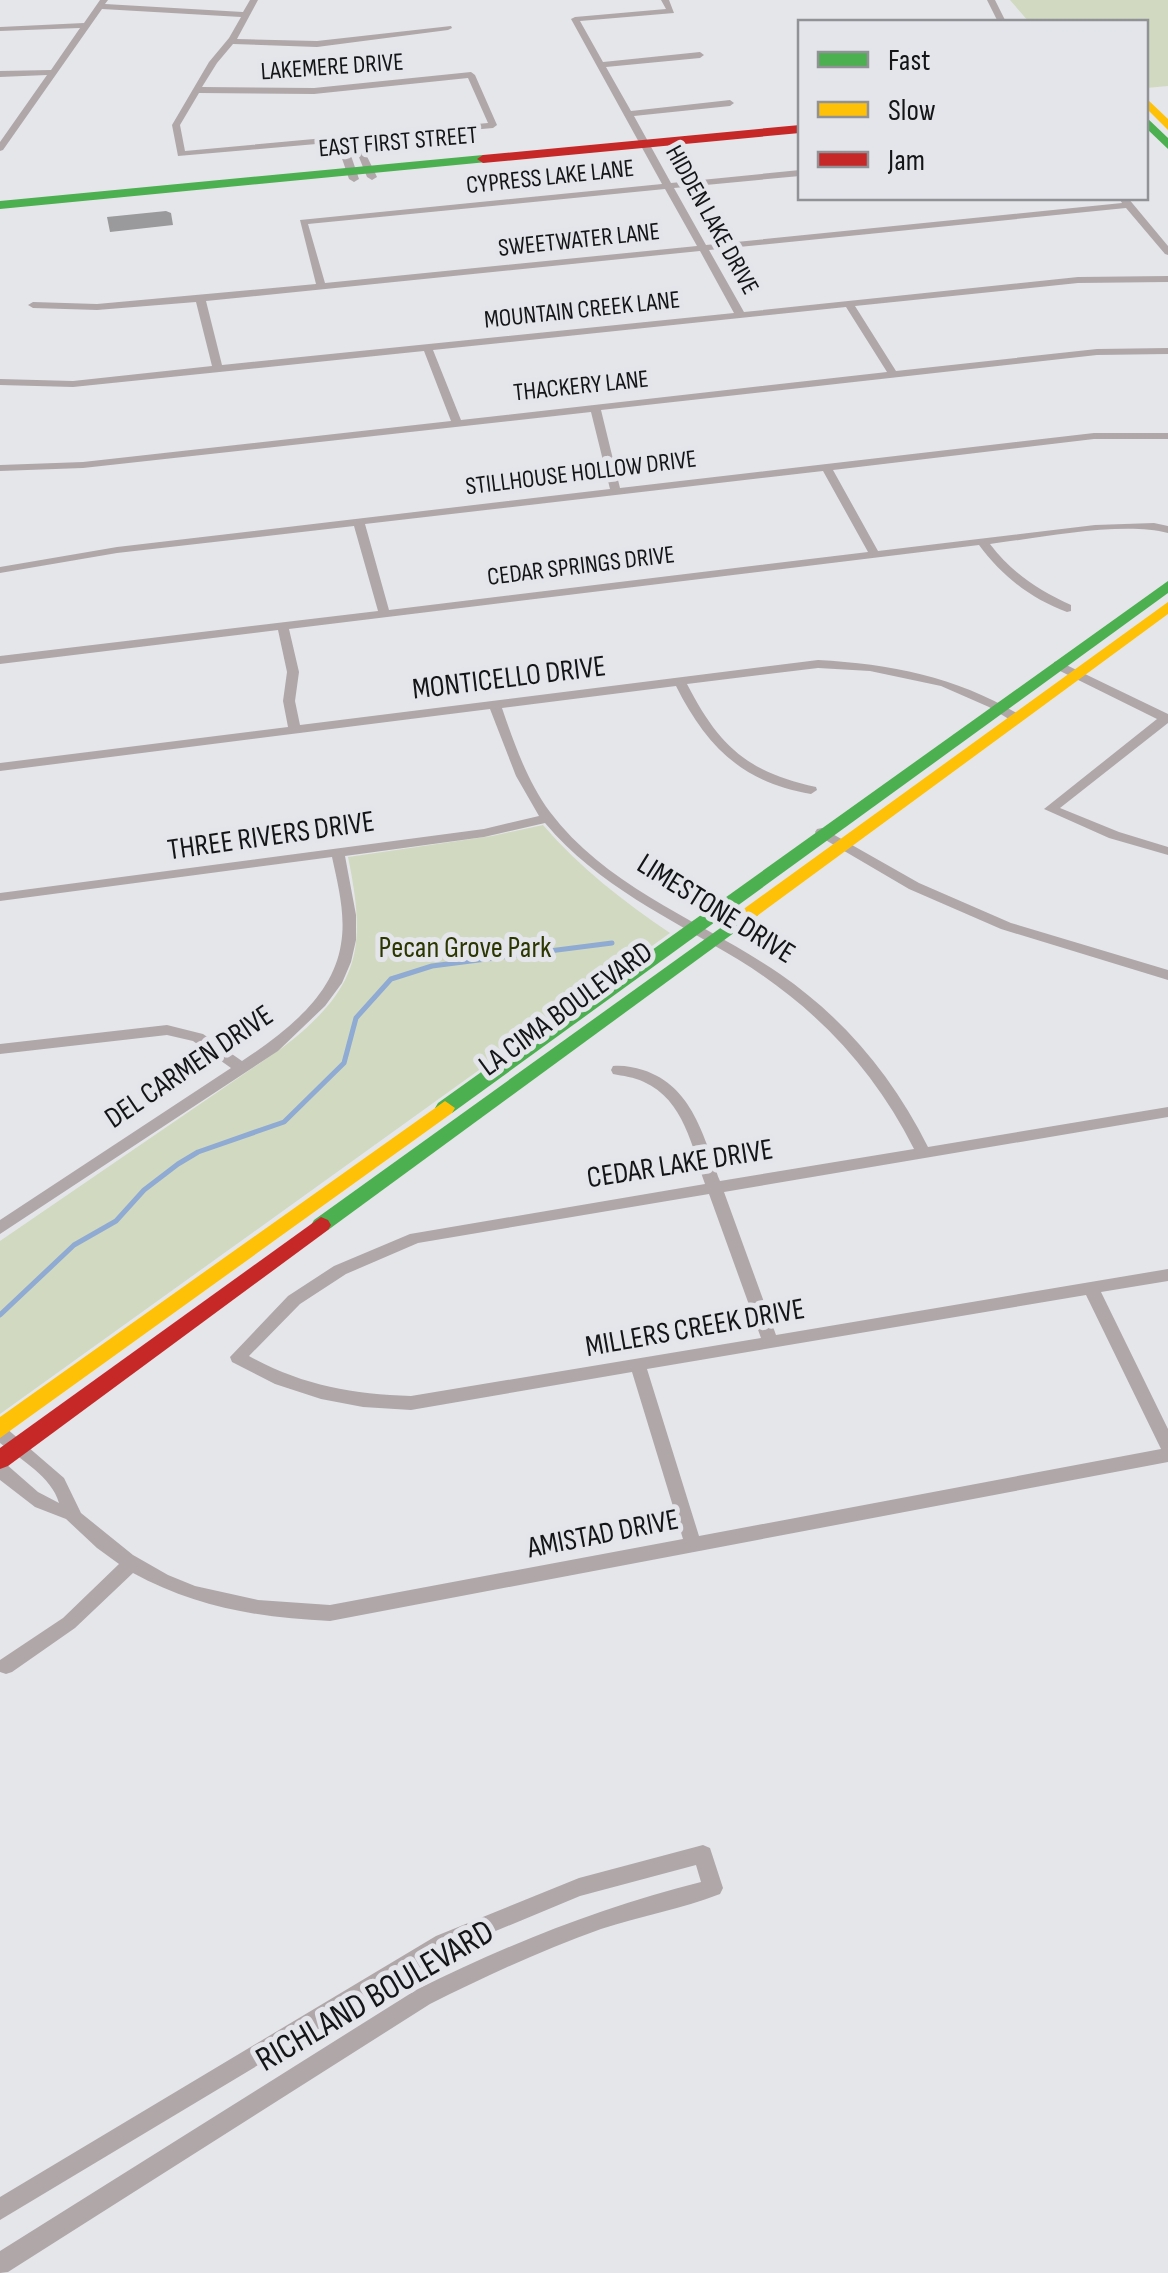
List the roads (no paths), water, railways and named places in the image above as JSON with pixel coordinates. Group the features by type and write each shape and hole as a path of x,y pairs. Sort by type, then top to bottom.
{"street":[{"path":"254,0 176,125 181,154 348,138 358,143 362,174"},
{"name":"HIDDEN LAKE DRIVE","path":"665,0 671,10 575,19 741,316"},
{"path":"0,148 102,3 246,15"},
{"path":"0,29 86,25"},
{"path":"230,41 317,44 448,28"},
{"path":"602,65 700,55"},
{"path":"0,74 53,72"},
{"name":"LAKEMERE DRIVE","path":"196,90 314,91 471,75 493,125 348,138"},
{"path":"630,114 730,103"},
{"path":"1152,103 1168,126"},
{"path":"1152,103 1168,145"},
{"path":"1,122 18,122"},
{"name":"EAST FIRST STREET","path":"3,208 798,132"},
{"path":"348,138 342,144 362,174"},
{"name":"CYPRESS LAKE LANE","path":"321,286 303,222 798,173"},
{"path":"1126,201 1168,252"},
{"name":"SWEETWATER LANE","path":"33,305 97,307 200,299 1126,201"},
{"name":"MOUNTAIN CREEK LANE","path":"0,382 73,384 1078,280 1168,278"},
{"path":"200,299 218,369"},
{"path":"848,303 893,374"},
{"path":"428,348 457,422"},
{"name":"THACKERY LANE","path":"0,468 83,466 1097,352 1168,351"},
{"path":"595,407 605,434 608,470 616,492"},
{"name":"STILLHOUSE HOLLOW DRIVE","path":"0,570 60,557 1094,436 1168,436"},
{"path":"826,467 874,553"},
{"path":"359,522 384,613"},
{"name":"CEDAR SPRINGS DRIVE","path":"0,660 874,553 1121,526 1168,530"},
{"path":"982,541 996,562 1026,588 1066,608"},
{"name":"LA CIMA BOULEVARD","path":"1068,669 1168,586"},
{"name":"LA CIMA BOULEVARD","path":"0,1430 822,832 1168,606"},
{"path":"283,627 293,672 290,701 295,731"},
{"name":"MONTICELLO DRIVE","path":"0,768 818,664 941,680 1008,712"},
{"path":"1068,669 1167,719 1051,809 1168,851"},
{"path":"680,682 700,722 734,756 786,789 811,790"},
{"name":"LIMESTONE DRIVE","path":"495,705 519,772 548,818 600,868 804,997 843,1031 906,1113 923,1152"},
{"name":"LA CIMA BOULEVARD","path":"8,1454 842,845 1008,712"},
{"name":"THREE RIVERS DRIVE","path":"0,897 484,833 548,818"},
{"path":"822,832 914,886 1006,926 1168,974"},
{"name":"DEL CARMEN DRIVE","path":"0,1228 241,1068 309,1017 332,990 350,949 351,906 338,852"},
{"path":"0,1049 186,1031 208,1041 241,1068"},
{"path":"618,1070 645,1073 678,1098 715,1187 771,1343"},
{"name":"CEDAR LAKE DRIVE","path":"238,1358 294,1300 340,1270 416,1238 1168,1112"},
{"name":"MILLERS CREEK DRIVE","path":"238,1358 276,1380 317,1395 412,1403 1168,1275"},
{"path":"1090,1288 1168,1446"},
{"path":"638,1366 693,1544"},
{"name":"AMISTAD DRIVE","path":"0,1430 8,1454 64,1490 70,1513"},
{"name":"AMISTAD DRIVE","path":"0,1468 21,1489 52,1510 70,1513 133,1562 188,1592 222,1604 269,1612 330,1614 1168,1455"},
{"path":"6,1666 70,1623 133,1562"},
{"name":"RICHLAND BOULEVARD","path":"0,2209 442,1944 579,1887 702,1854 713,1888 577,1925 496,1958 424,1997 0,2264"}],"waterway":[{"path":"0,1315 74,1245 116,1221 144,1190 178,1164 198,1152 284,1122 344,1063 356,1018 391,979 432,966 612,943"}],"park label":[{"name":"Pecan Grove Park","path":"465,948"}]}
